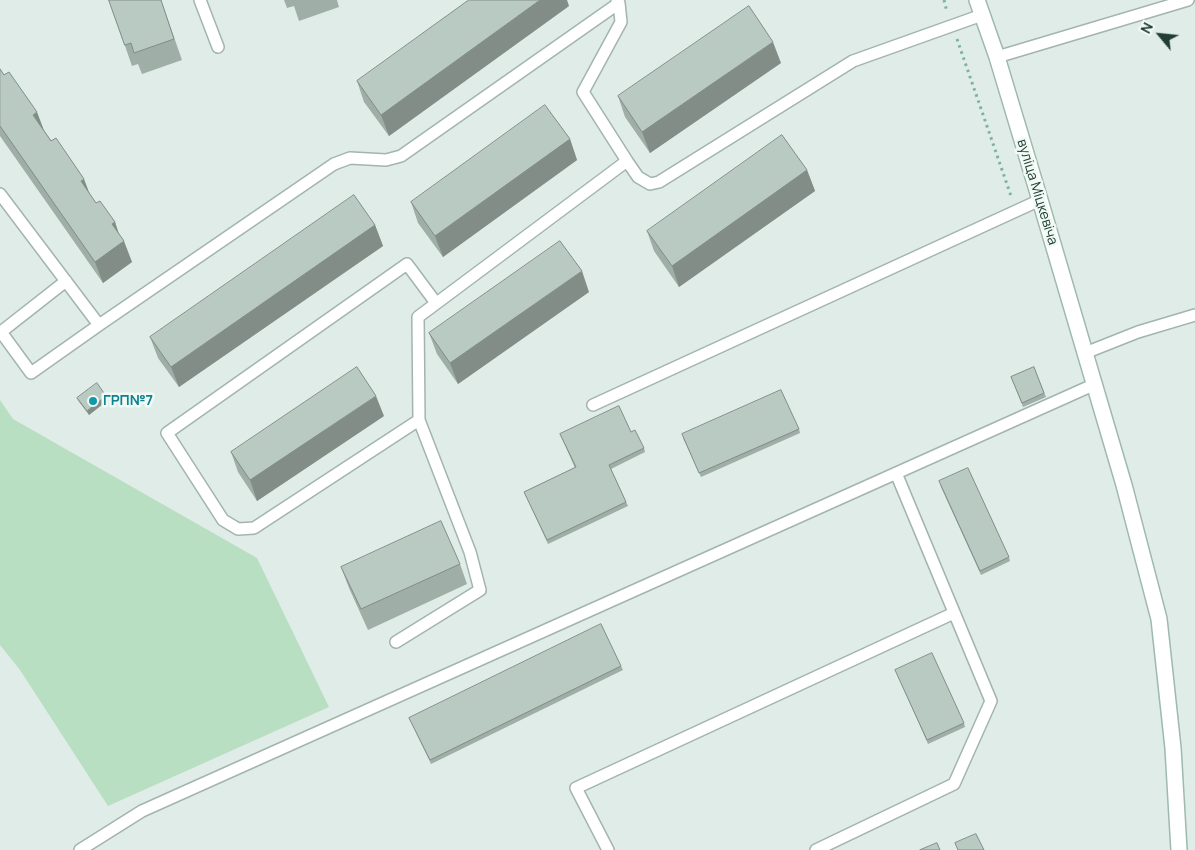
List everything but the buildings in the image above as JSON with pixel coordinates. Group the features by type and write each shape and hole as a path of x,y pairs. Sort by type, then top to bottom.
{"street":[{"name":"вуліца Міцкевіча","path":"977,0 997,57 1124,485 1159,619 1173,748 1179,850"}],"lane":[{"path":"200,0 218,47"},
{"path":"997,57 1188,0"},
{"path":"66,281 1,332 31,373 334,164 350,158 386,160 401,156 618,1 621,22 584,92 638,177 650,184 659,182 853,61 982,15"},
{"path":"396,642 480,590 470,552 419,420 418,317 628,161"},
{"path":"0,194 99,325"},
{"path":"593,405 1040,200"},
{"path":"419,420 254,528 238,530 223,520 167,433 407,264 436,303"},
{"path":"1085,353 1138,332 1195,315"},
{"path":"80,850 142,811 1093,385"},
{"path":"816,850 954,784 991,701 896,473"},
{"path":"608,850 576,788 954,613"}],"path":[{"path":"944,0 1016,211"}],"green space":[{"path":"0,400 13,419 257,558 329,707 108,806 20,670 0,645"}],"place":[{"name":"ГРП№7","path":"93,401"}]}
